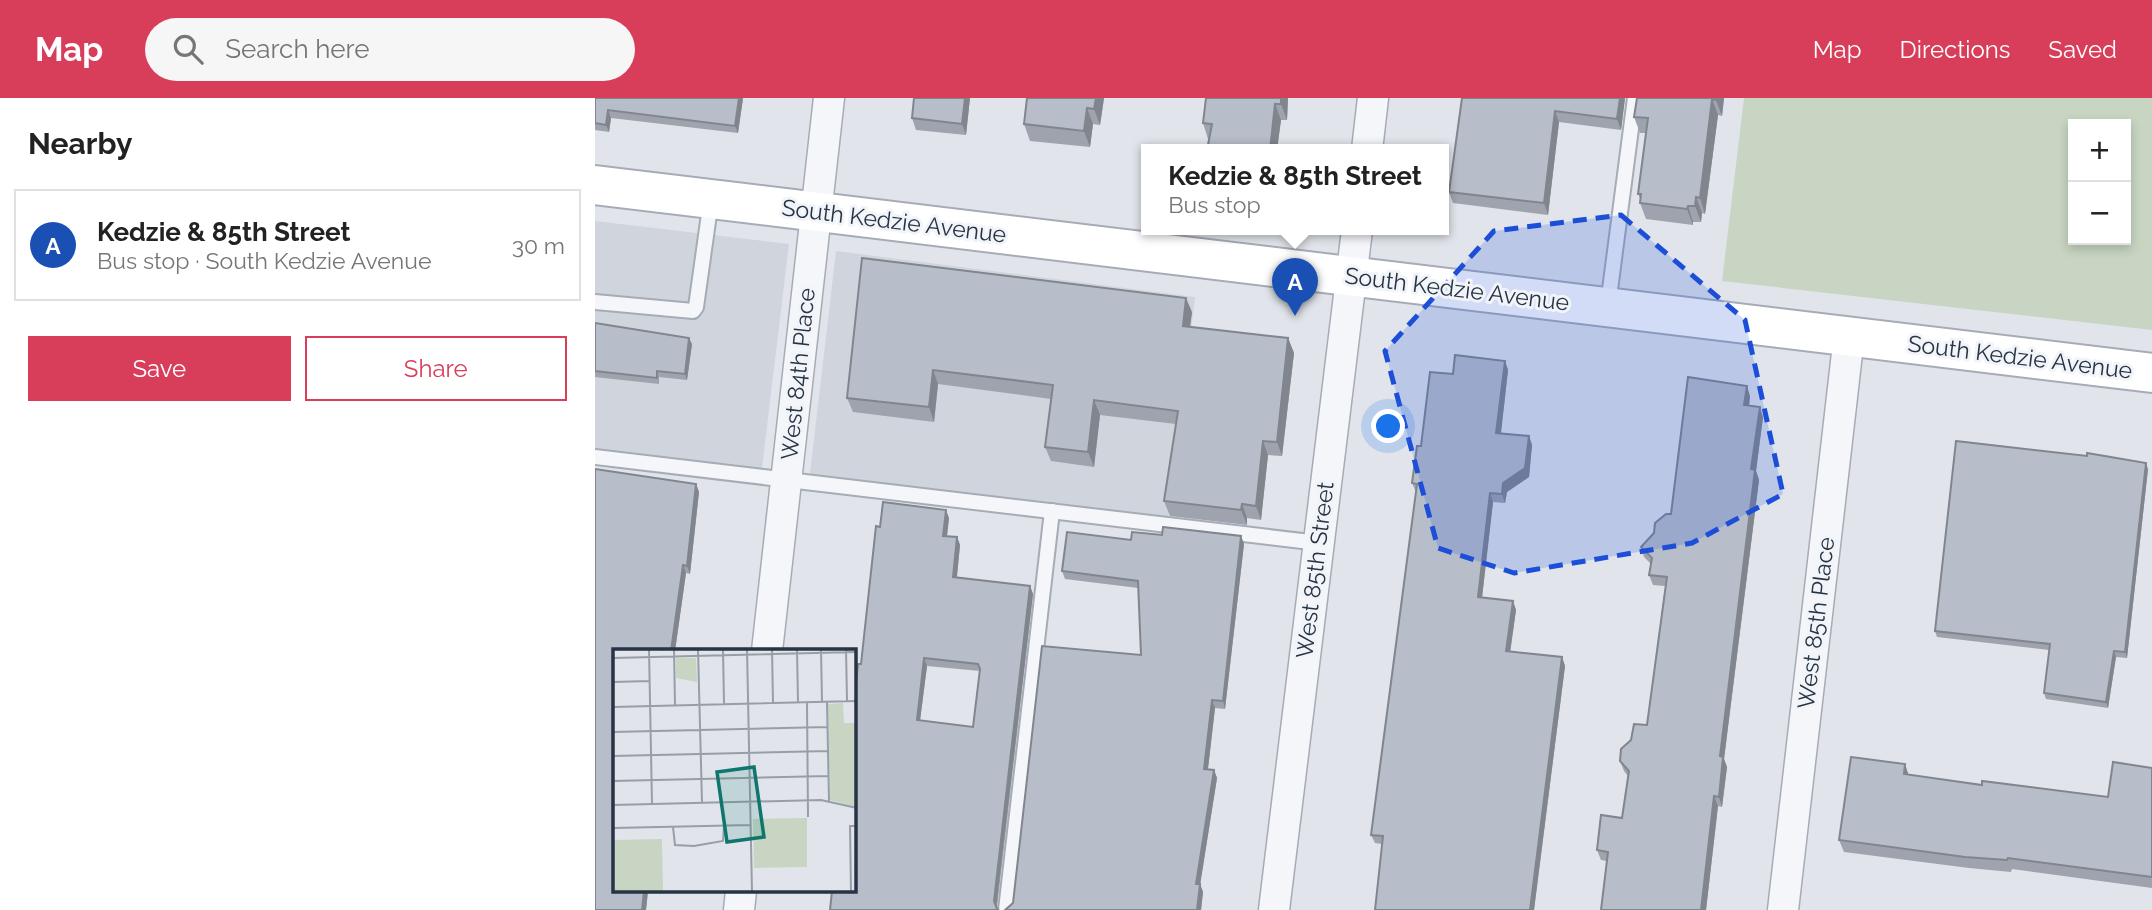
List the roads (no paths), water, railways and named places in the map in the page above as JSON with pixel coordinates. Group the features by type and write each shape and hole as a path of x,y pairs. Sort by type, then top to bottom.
{"main road":[{"name":"South Kedzie Avenue","path":"595,184 2152,373"}],"street":[{"name":"West 84th Place","path":"767,649 829,98"},
{"path":"1368,144 1373,98"},
{"name":"West 85th Street","path":"1273,910 1356,235"},
{"name":"West 85th Place","path":"1783,910 1849,336"},
{"path":"739,910 741,892"}],"lane":[{"path":"1608,307 1635,98"},
{"path":"595,302 693,311 696,307 711,198"},
{"path":"595,457 1318,543"},
{"path":"1006,910 1052,511"}],"place":[{"name":"Kedzie & 85th Street","path":"1295,316"}]}
